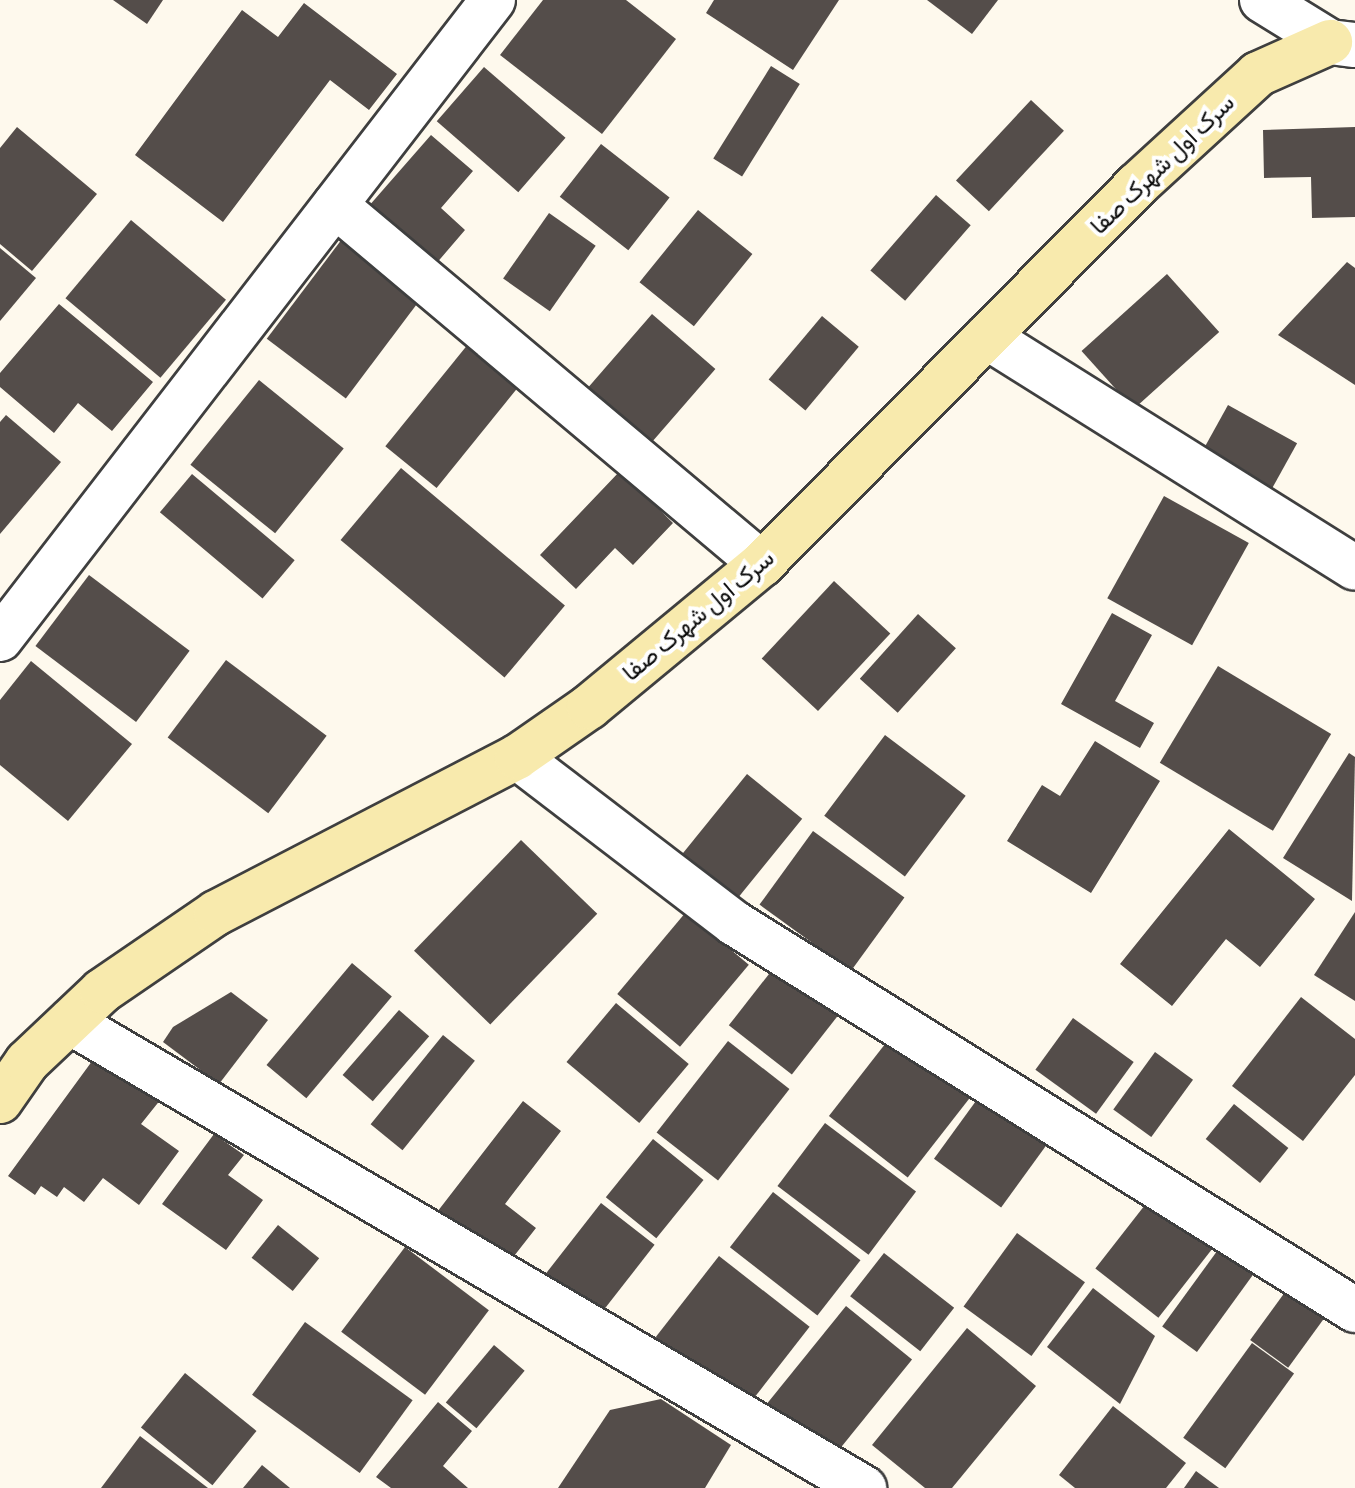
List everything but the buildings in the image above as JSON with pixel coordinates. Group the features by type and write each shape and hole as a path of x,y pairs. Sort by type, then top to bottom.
{"street":[{"path":"0,639 493,0"},
{"path":"1262,0 1343,44"},
{"name":"سرک اول شهرک صفا","path":"0,1101 27,1062 102,991 216,913 517,757 589,707 762,564 987,337 1258,74 1343,44"},
{"path":"335,205 762,564"},
{"path":"987,337 1355,568"},
{"path":"517,757 734,923 1355,1310"},
{"path":"70,1022 864,1488"}]}
